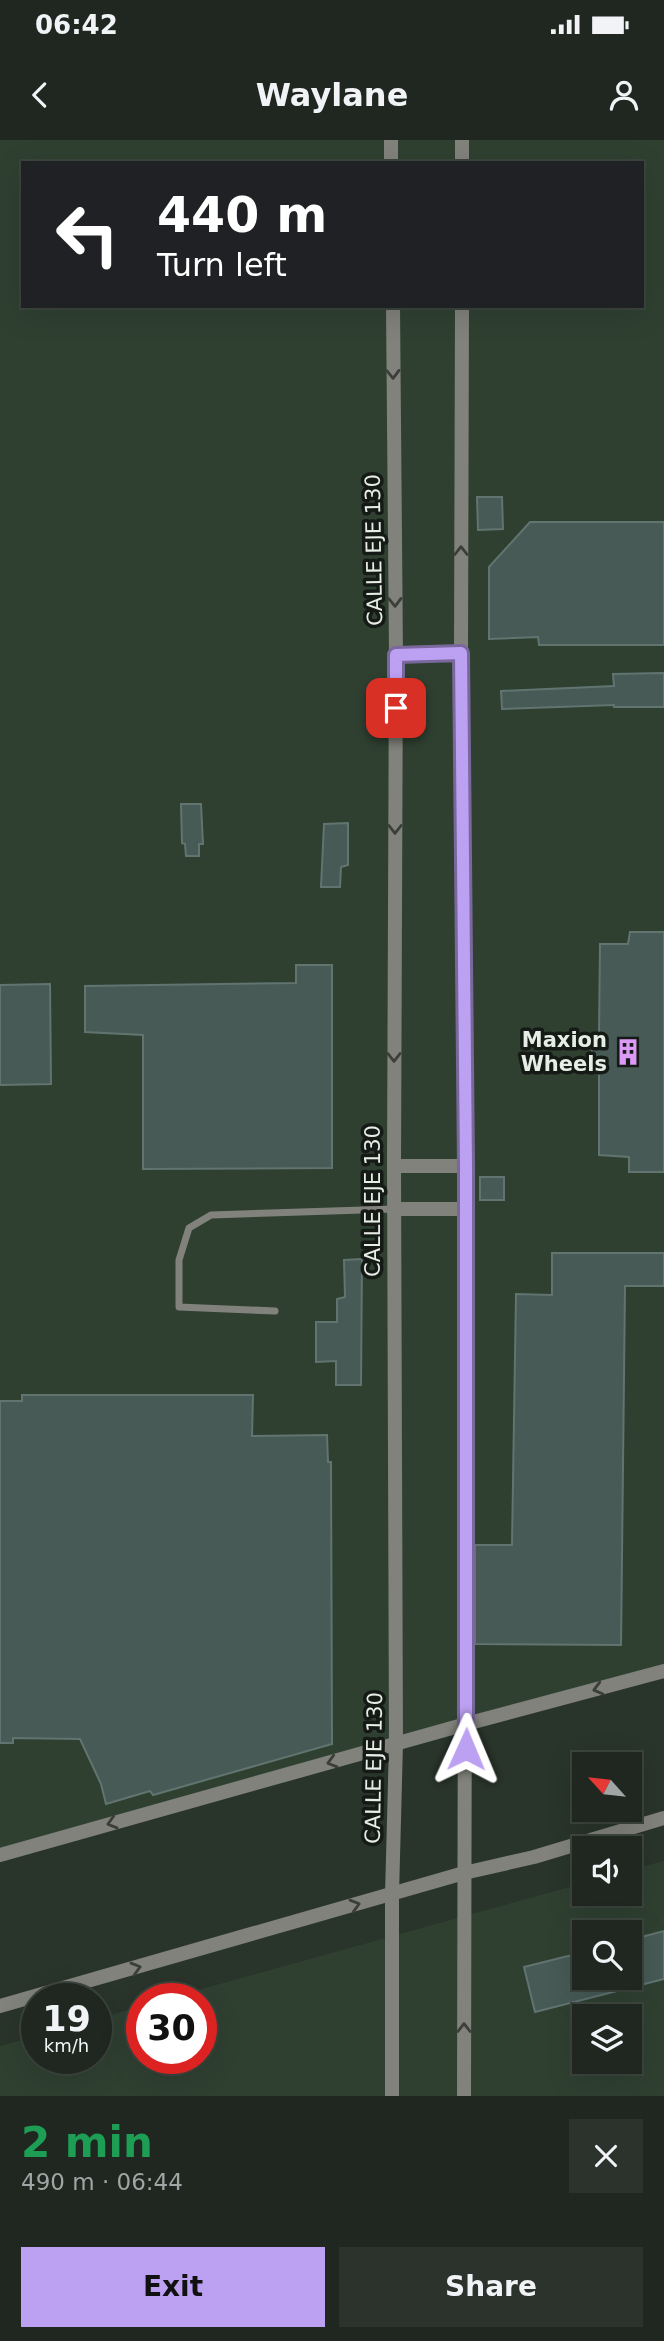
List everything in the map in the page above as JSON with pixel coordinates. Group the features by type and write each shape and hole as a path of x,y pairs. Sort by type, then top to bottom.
{"street":[{"path":"391,140 391,161"},
{"path":"462,140 462,161"},
{"name":"CALLE EJE 130","path":"392,2096 392,1895 396,1744 396,655 393,308"},
{"path":"462,308 461,653 466,1166 464,2096"},
{"path":"396,655 461,653"},
{"path":"394,1166 466,1166"},
{"path":"394,1209 465,1209"},
{"path":"0,1854 664,1671"},
{"path":"0,2006 464,1873 534,1857 664,1818"}],"lane":[{"path":"275,1311 179,1307 179,1260 189,1228 211,1215 394,1209"}],"shaded area":[{"path":"0,140 664,140 664,1676 0,1862"},
{"path":"664,1861 664,2096 0,2096 0,2046 21,2040 21,2074 112,2074 112,2014 126,2011 126,2074 217,2074 217,1985 572,1886 572,1906 642,1906 642,1867"}],"building":[{"path":"477,497 502,497 503,529 478,530"},
{"path":"530,522 664,522 664,645 539,645 538,637 489,639 489,567"},
{"path":"664,673 664,707 614,705 502,709 501,691 614,686 613,674"},
{"path":"181,804 201,804 203,844 199,844 199,856 186,856 185,844 182,843"},
{"path":"348,823 348,865 341,867 340,887 321,887 324,824"},
{"name":"Maxion Wheels","path":"630,932 664,932 664,1172 629,1172 629,1157 599,1155 599,1068 592,1068 592,1036 599,1035 600,944 628,944"},
{"path":"296,965 332,965 332,1168 143,1169 143,1035 85,1032 85,986 296,983"},
{"path":"50,984 51,1084 0,1085 0,985"},
{"path":"480,1177 504,1177 504,1200 480,1200"},
{"path":"552,1253 664,1253 664,1286 625,1286 621,1645 475,1644 475,1545 512,1545 516,1294 552,1295"},
{"path":"362,1259 361,1385 336,1385 336,1361 316,1362 316,1322 337,1322 337,1299 345,1297 344,1260"},
{"path":"22,1395 253,1395 252,1436 327,1435 328,1462 331,1462 332,1744 153,1795 150,1791 106,1804 101,1784 80,1739 13,1738 13,1743 0,1743 0,1401 22,1401"},
{"path":"664,1931 664,1979 642,1985 642,1937"},
{"path":"572,1955 572,1990 621,1990 535,2012 524,1967"}],"place":[{"name":"Maxion Wheels","path":"628,1052"}],"route":[{"path":"396,708 396,655 461,653 466,1166 466,1749"}]}
